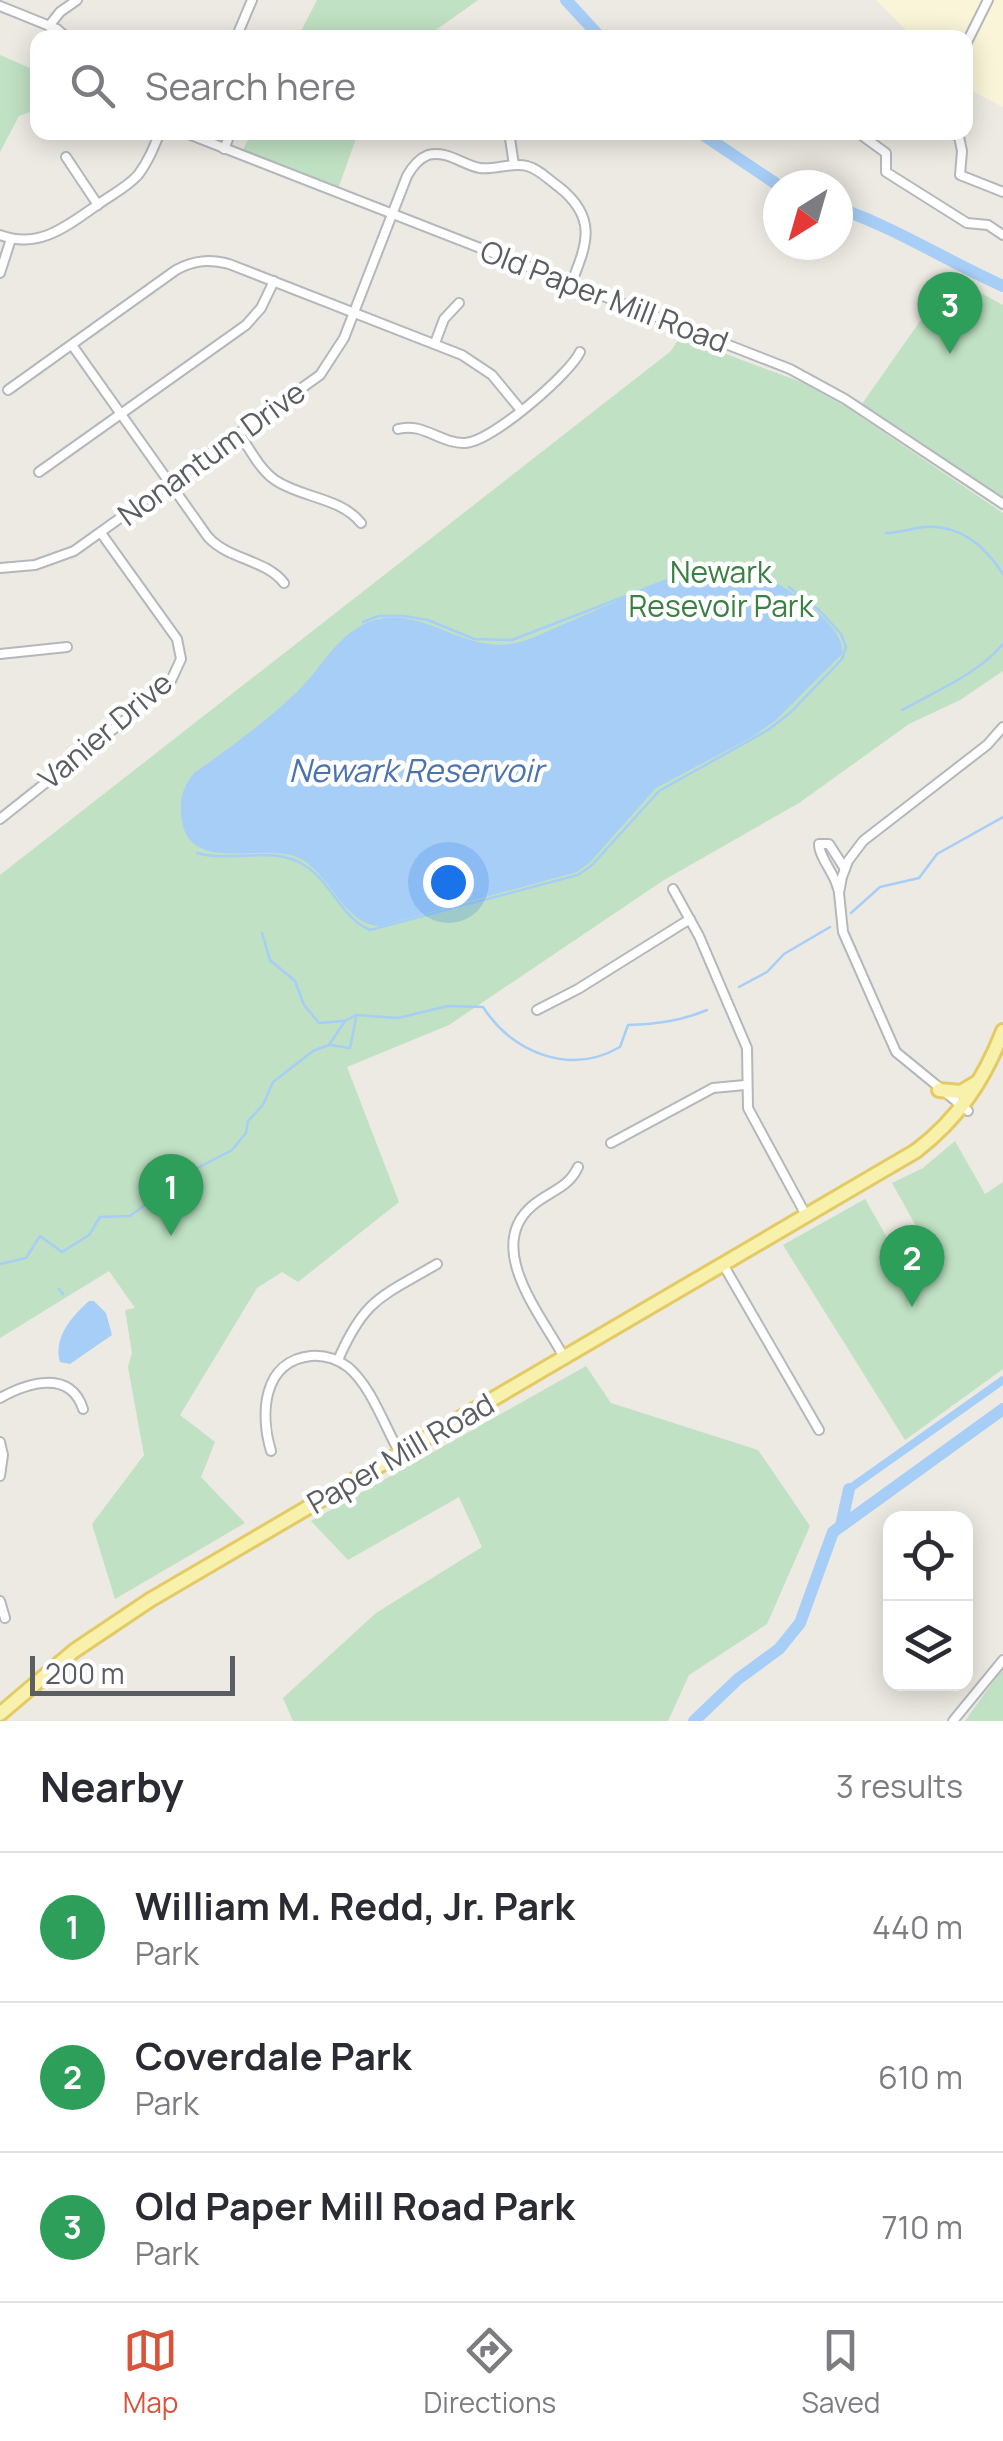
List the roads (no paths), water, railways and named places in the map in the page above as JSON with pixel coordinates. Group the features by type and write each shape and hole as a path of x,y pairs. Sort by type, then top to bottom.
{"main road":[{"name":"Paper Mill Road","path":"811,1216 824,1204 916,1151 966,1109 1003,1031"},
{"name":"Paper Mill Road","path":"0,1714 106,1627 920,1156 945,1137 987,1081 998,1055 996,1047"},
{"path":"939,1090 961,1092 981,1078"},
{"path":"939,1090 947,1106 946,1126"}],"street":[{"path":"50,26 60,12 77,0"},
{"path":"239,30 252,0"},
{"path":"973,30 988,0"},
{"path":"0,6 56,30"},
{"path":"0,235 28,241 48,237 135,178 157,140"},
{"name":"Old Paper Mill Road","path":"202,140 800,373 845,398 1003,504"},
{"path":"224,149 228,140"},
{"path":"510,140 514,165 538,171 572,198 581,212 586,242 571,284"},
{"path":"869,140 886,153 886,172 966,223 988,225 1003,235"},
{"path":"960,140 960,175 1003,192"},
{"name":"Nonantum Drive","path":"0,568 35,565 62,557 102,533 320,375 339,350 414,165 434,154 478,168 514,165"},
{"path":"66,158 98,204"},
{"path":"0,273 11,239"},
{"path":"8,390 176,270 193,262 220,262 435,344 484,367 520,409"},
{"path":"39,472 251,320 274,281"},
{"path":"435,344 444,318 459,303"},
{"path":"72,345 214,544 269,569 284,584"},
{"path":"398,429 412,426 468,443 490,433 566,373 580,352"},
{"path":"240,435 264,470 276,480 348,510 361,523"},
{"name":"Vanier Drive","path":"0,818 163,690 180,666 177,639 102,533"},
{"path":"0,654 67,646"},
{"path":"838,893 845,869 863,841 987,745 1003,727"},
{"path":"845,869 829,844 820,844 819,851 835,876 844,932 882,1026 896,1052 966,1109"},
{"path":"673,889 748,1048 746,1086 751,1117 811,1216"},
{"path":"537,1010 690,919"},
{"path":"611,1143 714,1088 746,1086"},
{"path":"565,1359 519,1274 512,1250 514,1234 526,1212 568,1184 578,1166"},
{"path":"338,1360 354,1322 366,1308 437,1264"},
{"path":"724,1266 818,1430"},
{"path":"270,1450 264,1410 276,1374 300,1358 318,1356 338,1360 361,1382 401,1454"},
{"path":"0,1398 27,1384 50,1382 72,1391 83,1409"},
{"path":"0,1442 0,1476"},
{"path":"0,1601 4,1618"},
{"path":"953,1721 1003,1660"}],"water":[{"name":"Newark Reservoir","path":"709,569 752,573 782,586 835,631 842,654 776,720 656,788 577,872 380,926 357,917 320,875 299,858 211,851 196,845 186,834 181,803 194,773 285,703 341,641 362,625 393,617 479,642 516,643 654,586"},
{"path":"89,1301 106,1313 112,1335 70,1364 60,1362 61,1336"}],"waterway":[{"path":"566,0 594,30"},
{"path":"711,140 763,175"},
{"path":"853,214 1003,286"},
{"path":"886,533 931,527 956,531 977,544 1003,574"},
{"path":"363,622 379,616 404,616 428,620 474,639 512,640 701,567 740,568 772,578"},
{"path":"197,853 292,859 322,880 351,917 370,930 578,875 592,865 659,791 768,730 842,659 846,647 841,634 789,587"},
{"path":"902,710 969,673 1003,644"},
{"path":"851,913 880,887 919,878 937,854 1003,817"},
{"path":"739,987 830,927"},
{"path":"262,933 270,960 295,981 304,1005 319,1023 343,1021"},
{"path":"0,1264 26,1258 40,1236 62,1252 89,1235 100,1217 130,1216 186,1174 232,1150 246,1133 248,1121 263,1105 273,1082 313,1051 329,1045 345,1021 356,1015 398,1018 448,1006 483,1007 495,1023 526,1048 563,1059 582,1059 620,1047 628,1025 669,1021 707,1010"},
{"path":"330,1045 350,1048 356,1018"},
{"path":"59,1289 63,1294"},
{"path":"849,1489 1003,1380"},
{"path":"694,1721 738,1679 779,1649 800,1623 833,1532 1003,1409"},
{"path":"841,1526 849,1489"}],"place":[{"name":"Old Paper Mill Road Park","path":"950,354"},
{"name":"William M. Redd, Jr. Park","path":"171,1236"},
{"name":"Coverdale Park","path":"912,1307"}],"park label":[{"name":"Newark Resevoir Park","path":"721,590"}]}
